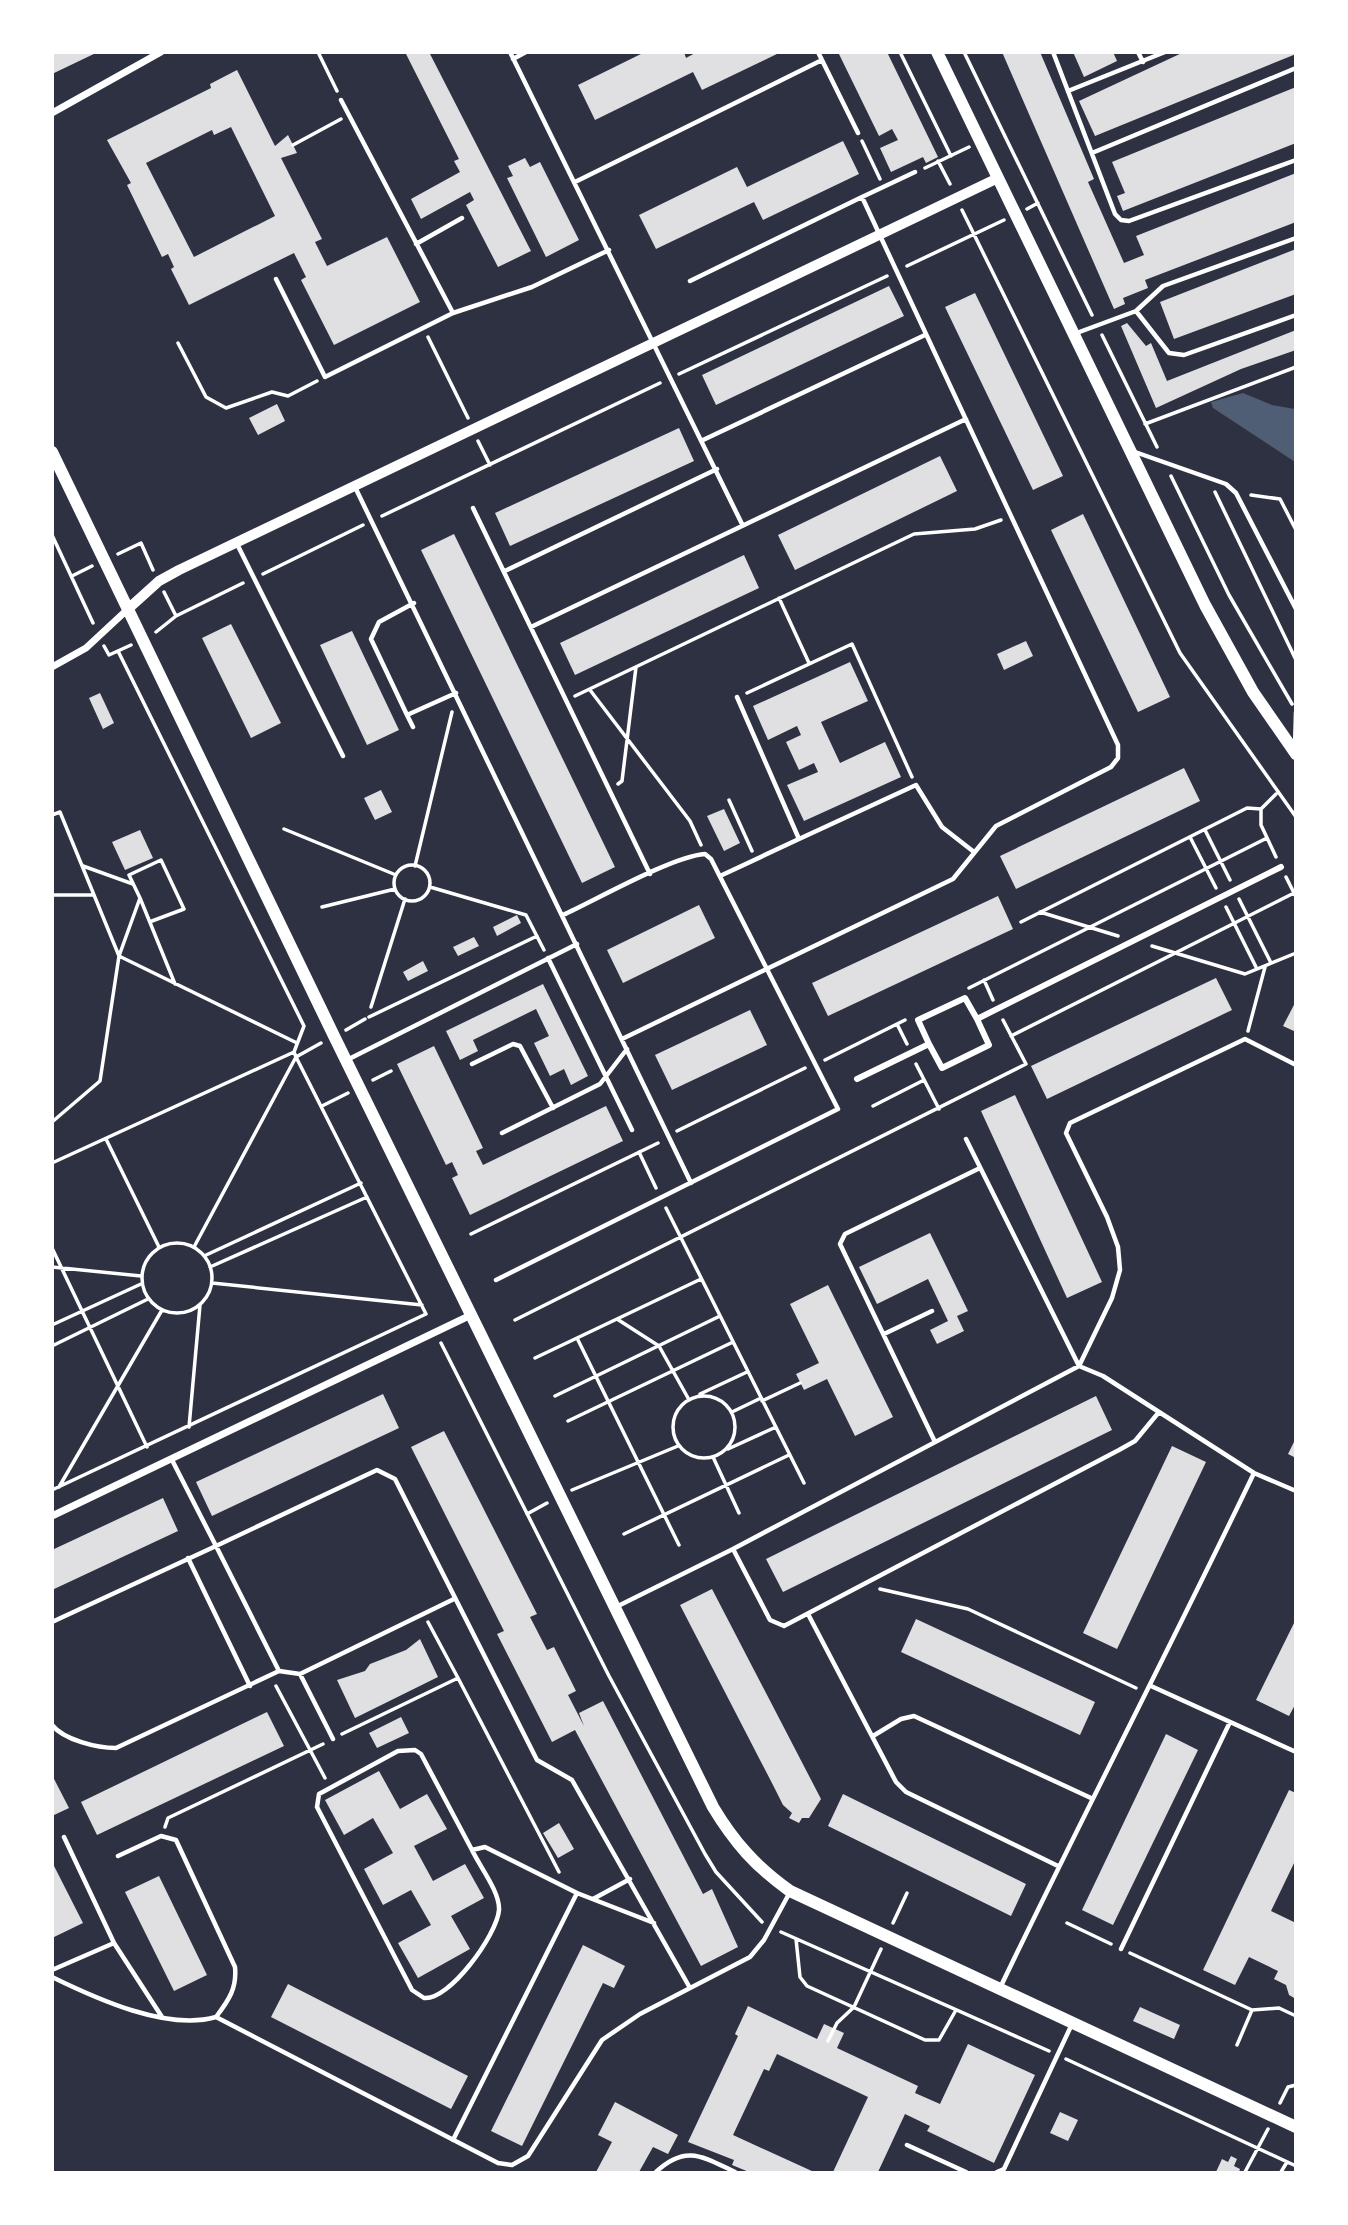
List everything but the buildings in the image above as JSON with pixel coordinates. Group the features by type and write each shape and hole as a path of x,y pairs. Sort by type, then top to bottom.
{"main road":[{"path":"937,52 1129,451 1217,626 1253,692 1295,754"},
{"path":"52,452 346,1061 713,1807 732,1840 750,1860 790,1891 1296,2127"}],"street":[{"path":"52,113 161,52"},
{"path":"52,667 73,657 100,636 167,576 998,178"},
{"path":"977,1019 1281,867"},
{"path":"965,998 977,1019 989,1045 942,1068 918,1020 965,998"},
{"path":"857,1079 929,1044"},
{"path":"52,1516 472,1314"}],"lane":[{"path":"510,52 742,524"},
{"path":"513,59 526,52"},
{"path":"818,52 858,133"},
{"path":"1053,52 1115,214 1121,220 1129,221 1296,160"},
{"path":"1138,52 1143,62"},
{"path":"1068,91 1165,52"},
{"path":"575,182 822,60"},
{"path":"1092,153 1296,68"},
{"path":"341,100 453,313"},
{"path":"690,281 915,172"},
{"path":"622,1039 767,971 953,878 996,826 1111,767 1118,758 1118,745 862,197"},
{"path":"416,244 462,219"},
{"path":"1073,335 1136,311 1163,286 1296,238"},
{"path":"276,279 326,377 453,313 532,286 609,250"},
{"path":"1136,311 1169,353 1184,355 1296,315"},
{"path":"702,440 925,335"},
{"path":"531,626 966,419"},
{"path":"1129,451 1163,460 1226,484 1236,493 1296,609"},
{"path":"505,571 717,469"},
{"path":"355,486 414,603 691,1182"},
{"path":"473,508 650,874"},
{"path":"236,542 343,756"},
{"path":"413,727 371,639 379,622 414,603"},
{"path":"407,715 456,693"},
{"path":"737,697 799,839"},
{"path":"1295,754 1296,710"},
{"path":"720,876 916,785 942,827 974,852"},
{"path":"496,1280 838,1109 720,876 711,859 705,854 695,854 563,915"},
{"path":"346,1061 577,944"},
{"path":"548,958 632,1130"},
{"path":"616,1608 1079,1366 1112,1298 1120,1270 1118,1247 1107,1217 1066,1133 1070,1124 1245,1040 1296,1065"},
{"path":"472,1065 513,1044 520,1046 553,1108"},
{"path":"502,1133 600,1084 627,1048"},
{"path":"966,1139 1079,1366 1103,1376 1254,1473 1296,1491"},
{"path":"935,1442 840,1244 845,1234 980,1168"},
{"path":"884,1334 932,1311"},
{"path":"733,1549 770,1620 784,1626 1135,1441 1159,1412"},
{"path":"172,1460 279,1671"},
{"path":"52,1622 377,1470 383,1471 395,1479 537,1760 572,1780 690,1988"},
{"path":"1000,1989 1091,1798 1151,1686 1254,1473"},
{"path":"188,1558 250,1686"},
{"path":"52,1725 62,1734 105,1748 116,1748 279,1671 300,1674 454,1599"},
{"path":"808,1614 896,1782 906,1791 1058,1866"},
{"path":"300,1674 333,1739"},
{"path":"1151,1686 1296,1752"},
{"path":"873,1736 901,1719 914,1716 1091,1798"},
{"path":"1121,1949 1230,1722"},
{"path":"415,1750 472,1850 498,1901 497,1918 474,1961 437,1997 424,1998 412,1990 317,1807 319,1794 329,1786 398,1751 415,1750"},
{"path":"118,1856 161,1836 176,1840 235,1967 236,1981 230,2000 216,2017"},
{"path":"64,1837 114,1943 162,2018"},
{"path":"472,1850 485,1847 577,1893 654,1923"},
{"path":"592,1899 630,1879"},
{"path":"52,1977 81,1991 162,2018 185,2022 216,2017 498,2163 512,2165 528,2156 602,2040 622,2025 750,1958 764,1940 790,1891"},
{"path":"453,2140 577,1893"},
{"path":"52,1970 114,1943"},
{"path":"997,2172 1004,2169 1073,2023"},
{"path":"907,2146 967,2172"},
{"path":"656,2172 686,2154 703,2158 735,2172"},
{"path":"512,2165 514,2172"}],"path":[{"path":"318,52 341,100"},
{"path":"900,52 951,156 915,172"},
{"path":"964,52 1229,595 1296,710"},
{"path":"293,145 349,115"},
{"path":"858,133 884,187"},
{"path":"939,162 1180,653 1276,794 1296,817"},
{"path":"176,616 1038,204"},
{"path":"424,328 489,465"},
{"path":"178,343 206,397 226,408 272,392 288,396 326,377"},
{"path":"1145,424 1296,367"},
{"path":"1209,478 1296,660"},
{"path":"1236,493 1280,499 1296,530"},
{"path":"567,700 914,534 975,529 1012,516"},
{"path":"52,535 109,655 118,651 304,1026 295,1054 194,1247"},
{"path":"779,598 810,663"},
{"path":"737,697 852,644 916,785"},
{"path":"610,791 622,781 636,667"},
{"path":"589,689 690,821 705,854"},
{"path":"415,866 456,693"},
{"path":"1021,922 1247,808 1261,808 1276,794"},
{"path":"729,800 756,860"},
{"path":"1011,1036 1295,895 1261,825 1261,808"},
{"path":"52,815 60,812 119,956 298,1043"},
{"path":"284,829 396,875"},
{"path":"959,993 1267,838"},
{"path":"152,921 184,909 161,860 129,875 152,921 175,984"},
{"path":"82,865 133,884"},
{"path":"415,866 428,876 430,887 417,900 405,899 396,889 396,875 404,867 415,866"},
{"path":"430,887 526,915 548,958"},
{"path":"322,907 396,889"},
{"path":"52,895 94,895"},
{"path":"52,1122 100,1081 119,956 140,898"},
{"path":"371,1007 405,899"},
{"path":"1040,912 1245,974 1296,953"},
{"path":"369,1017 537,936"},
{"path":"1245,1040 1265,966"},
{"path":"516,1320 1026,1064 984,980"},
{"path":"471,1234 909,1018"},
{"path":"897,1024 939,1109"},
{"path":"52,1163 295,1054"},
{"path":"52,1490 426,1314 295,1054"},
{"path":"873,1106 924,1080"},
{"path":"106,1138 159,1247"},
{"path":"204,1256 361,1184"},
{"path":"210,1267 367,1197"},
{"path":"680,1238 804,1483"},
{"path":"188,1427 200,1305 212,1283 210,1267 204,1256 194,1247 182,1243 159,1247 143,1265 141,1284 148,1299 162,1310 187,1312 200,1305"},
{"path":"52,1248 147,1447"},
{"path":"52,1267 141,1276"},
{"path":"535,1358 701,1279"},
{"path":"212,1283 422,1305"},
{"path":"52,1325 141,1284"},
{"path":"52,1346 148,1299"},
{"path":"59,1487 117,1383 162,1310"},
{"path":"555,1396 720,1317"},
{"path":"617,1320 659,1346 689,1399"},
{"path":"577,1338 606,1403 679,1545"},
{"path":"568,1421 733,1342"},
{"path":"442,1345 609,1676 705,1854 716,1872 759,1920"},
{"path":"748,1372 689,1399 675,1415 674,1436 679,1446 696,1457 713,1457 776,1427"},
{"path":"732,1412 800,1383"},
{"path":"699,1395 718,1398 732,1412 735,1432 726,1450"},
{"path":"597,1478 637,1465 679,1446"},
{"path":"624,1534 789,1454"},
{"path":"713,1457 724,1486 739,1513"},
{"path":"863,1585 968,1609 1147,1693"},
{"path":"271,1675 329,1786"},
{"path":"458,1678 568,1888"},
{"path":"828,2041 837,2023 854,2007 907,1893"},
{"path":"1067,1923 1252,2010 1279,2008 1296,2016"},
{"path":"782,1932 1058,2055 1296,2166"},
{"path":"796,1938 803,1982 854,2007 933,2042 943,2035 956,2010"},
{"path":"1237,2045 1252,2010"},
{"path":"1245,2172 1260,2149"},
{"path":"1281,2172 1287,2162"}],"water":[{"path":"1243,393 1272,405 1295,409 1295,462 1213,408 1211,402"}]}
